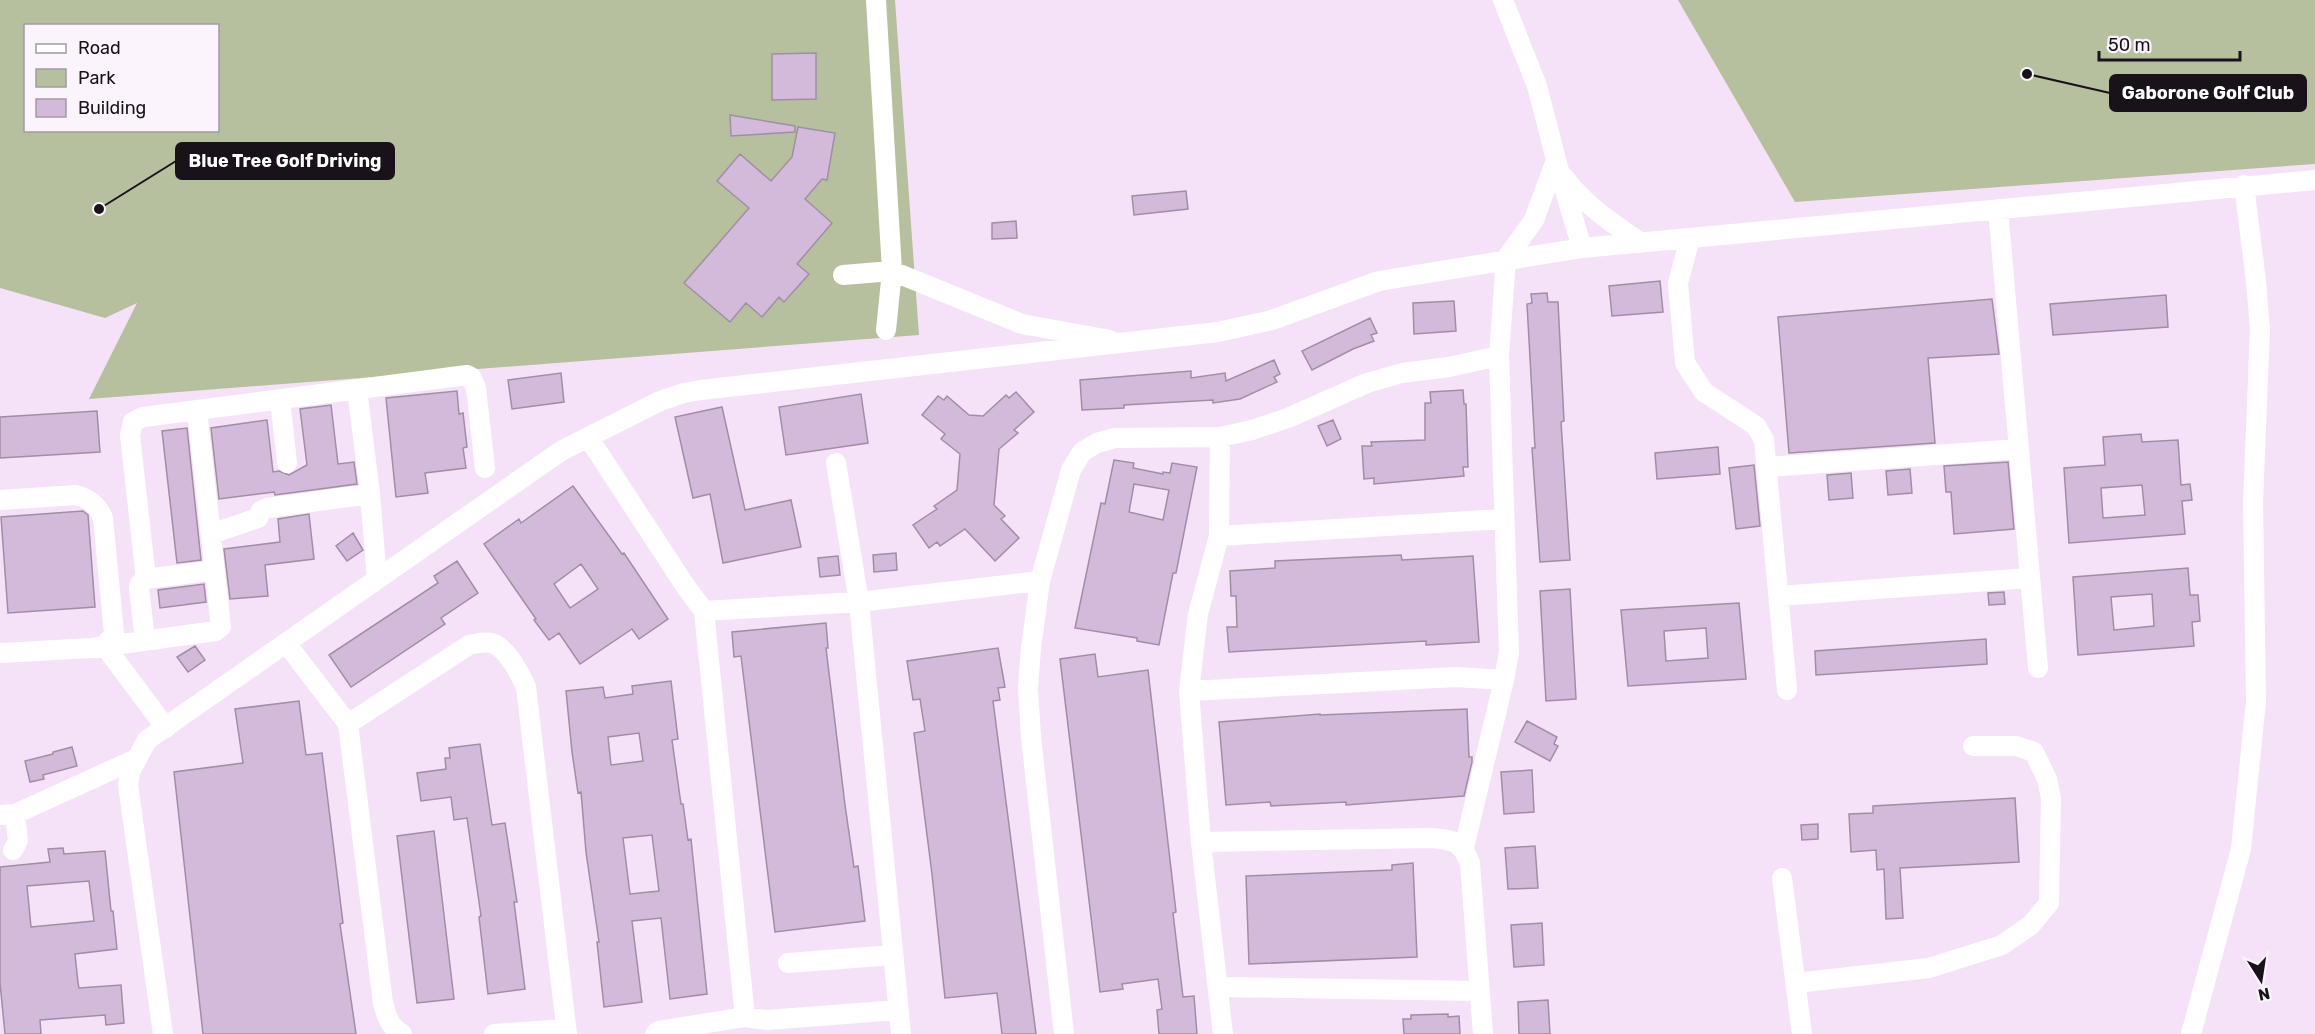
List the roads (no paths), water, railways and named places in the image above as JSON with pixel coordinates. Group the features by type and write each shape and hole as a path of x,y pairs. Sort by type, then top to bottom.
{"street":[{"path":"876,0 892,271 886,330"},
{"path":"1503,0 1537,86 1582,248"},
{"path":"1557,164 1576,193 1607,221 1641,243"},
{"path":"1483,1034 1470,863 1464,848 1509,652 1499,356 1506,259 1534,220 1557,164"},
{"path":"163,1034 128,785 136,759 147,740 561,451 660,401 684,393 1132,344 1218,332 1272,320 1379,281 1582,248 2315,180"},
{"path":"2191,1034 2241,849 2256,701 2253,502 2260,330 2244,185"},
{"path":"1998,208 2038,668"},
{"path":"1690,237 1678,283 1685,363 1712,400 1742,416 1761,432 1764,440 1787,690"},
{"path":"843,275 892,271 1022,324 1132,344"},
{"path":"1064,1034 1031,737 1028,688 1040,581 1071,470 1082,452 1097,443 1114,438 1220,436 1252,430 1288,418 1367,383 1402,373 1449,367 1499,356"},
{"path":"146,579 130,435 133,422 142,417 463,376 471,377 476,388 485,468"},
{"path":"357,389 370,494 377,579"},
{"path":"280,399 287,463"},
{"path":"0,653 92,648 219,629 215,570 197,410"},
{"path":"1220,436 1219,536 1198,614 1189,691 1201,842 1223,1034"},
{"path":"588,438 686,588 704,611 745,1017"},
{"path":"1768,467 2019,449"},
{"path":"836,463 859,602 901,1034"},
{"path":"211,534 258,518 261,511 267,508 370,494"},
{"path":"0,500 76,495 85,498 99,510 103,518 114,633 104,645"},
{"path":"1219,536 1503,519"},
{"path":"145,640 140,584 146,579 215,570"},
{"path":"1779,596 2030,578"},
{"path":"704,611 859,602 1040,581"},
{"path":"348,724 470,645 484,642 498,646 513,664 525,687 567,1031 494,1034"},
{"path":"286,643 348,724 383,1002 393,1028 402,1034"},
{"path":"104,645 166,728"},
{"path":"1189,691 1456,677 1504,680"},
{"path":"1796,983 1940,965 2002,945 2031,925 2049,903 2050,798 2048,779 2034,753 2016,746 1973,746"},
{"path":"13,850 18,843 11,820 136,759"},
{"path":"1201,842 1431,838 1450,840 1464,848"},
{"path":"1782,878 1802,1034"},
{"path":"788,963 893,955"},
{"path":"1218,987 1480,991"},
{"path":"656,1034 658,1031 745,1017 766,1020 898,1010"}],"place":[{"name":"Gaborone Golf Club","path":"2027,74"},
{"name":"Blue Tree Golf Driving","path":"99,209"}]}
